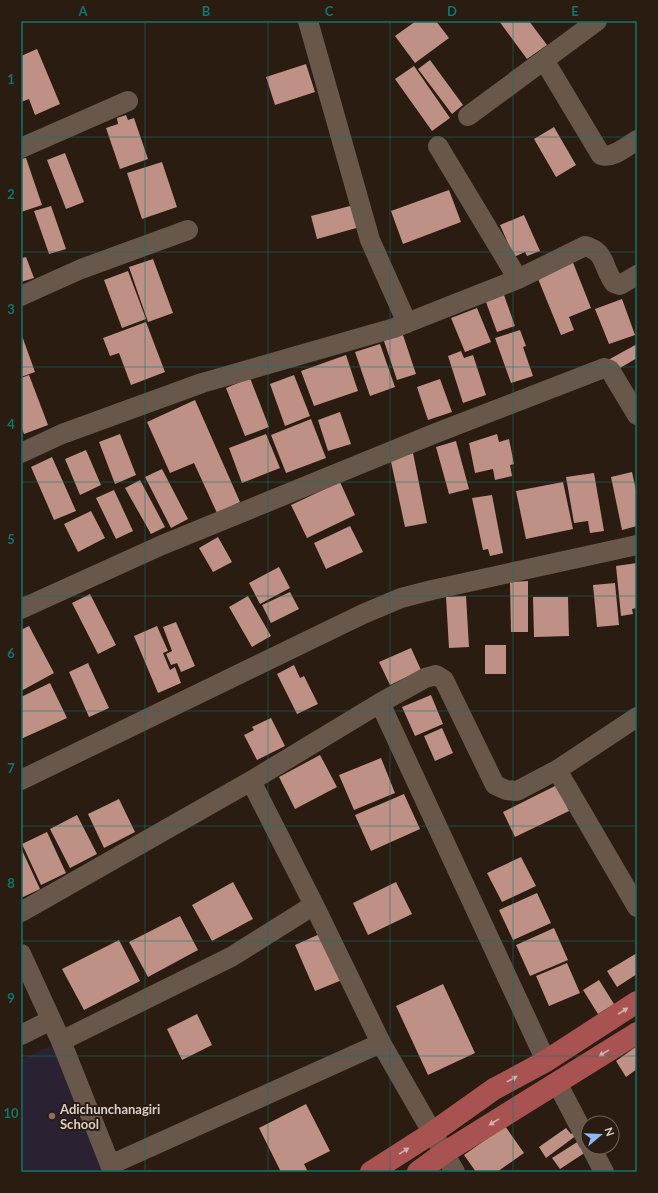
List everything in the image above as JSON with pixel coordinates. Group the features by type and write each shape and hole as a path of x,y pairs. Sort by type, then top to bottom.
{"main road":[{"path":"371,1172 432,1133 494,1089 546,1060 637,1002"},
{"path":"418,1172 444,1153 637,1033"}],"street":[{"path":"308,21 370,240 407,322"},
{"path":"468,116 597,21"},
{"path":"544,60 601,154 606,156 612,155 637,140"},
{"path":"21,148 128,101"},
{"path":"438,146 518,279"},
{"path":"21,296 81,269 188,230"},
{"path":"21,452 62,434 202,383 407,322 518,279 585,246 595,248 614,283 620,285 637,275"},
{"path":"21,609 162,545 436,433 604,368 610,370 637,415"},
{"path":"21,780 356,618 401,598 637,545"},
{"path":"21,912 251,781 380,703 425,678 436,675 444,680 495,785 506,790 517,790 557,770 637,717"},
{"path":"380,703 546,1060"},
{"path":"557,770 637,907"},
{"path":"251,781 314,905 381,1043 455,1172"},
{"path":"61,1041 231,957 314,905"},
{"path":"21,954 61,1041 111,1168 381,1043"},
{"path":"21,1035 52,1020"},
{"path":"557,1083 580,1127"},
{"path":"595,1155 604,1172"}],"shaded area":[{"name":"Adichunchanagiri School","path":"54,1044 106,1172 21,1172 21,1060"}],"building":[{"path":"416,21 436,21 449,38 415,63 395,36"},
{"path":"499,21 529,21 547,45 527,59"},
{"path":"37,49 60,104 35,115 29,99 21,102 21,56"},
{"path":"430,60 463,105 452,114 418,69"},
{"path":"306,64 315,92 275,105 266,77"},
{"path":"414,66 450,118 432,131 395,79"},
{"path":"126,115 128,120 134,118 148,159 120,169 106,128 118,124 117,118"},
{"path":"554,127 576,165 556,177 534,139"},
{"path":"65,153 84,202 66,209 47,160"},
{"path":"26,158 42,205 21,212 21,159"},
{"path":"162,162 177,207 142,219 127,173"},
{"path":"449,190 461,222 403,244 391,211"},
{"path":"354,205 360,227 317,239 311,216"},
{"path":"51,206 66,249 49,254 34,211"},
{"path":"524,215 540,251 527,256 525,252 514,257 500,225"},
{"path":"21,255 22,258 26,257 34,278 21,282"},
{"path":"153,259 173,313 148,322 129,267"},
{"path":"572,260 591,308 569,317 574,330 561,335 536,274"},
{"path":"128,271 146,319 122,328 104,280"},
{"path":"504,295 515,326 497,332 486,302"},
{"path":"622,299 635,335 609,344 595,309"},
{"path":"477,308 491,342 465,352 451,318"},
{"path":"146,322 165,372 131,385 119,353 110,356 103,338"},
{"path":"520,330 526,346 523,347 533,376 511,383 495,338"},
{"path":"402,332 416,374 397,380 383,338"},
{"path":"21,333 35,372 21,377"},
{"path":"380,344 395,387 370,396 355,352"},
{"path":"637,344 637,358 615,371 608,360"},
{"path":"461,351 464,358 473,355 486,395 463,403 448,356"},
{"path":"346,355 358,391 314,406 301,371"},
{"path":"29,375 48,425 24,434 21,426 21,378"},
{"path":"294,375 310,416 285,426 270,384"},
{"path":"250,378 269,427 245,436 226,388"},
{"path":"440,379 452,412 428,420 417,387"},
{"path":"195,400 240,502 217,513 194,463 170,473 147,422"},
{"path":"340,412 351,444 328,451 318,420"},
{"path":"311,419 326,458 286,473 271,435"},
{"path":"120,434 136,475 115,484 99,442"},
{"path":"266,434 280,468 242,483 229,448"},
{"path":"497,434 499,442 509,439 514,464 510,465 512,476 495,480 493,469 475,473 469,443"},
{"path":"456,441 469,489 449,494 436,447"},
{"path":"86,450 101,485 80,495 65,459"},
{"path":"413,453 427,523 405,527 390,457"},
{"path":"52,457 76,511 54,520 31,467"},
{"path":"162,469 188,519 171,528 145,477"},
{"path":"632,472 637,495 637,526 622,530 611,477"},
{"path":"594,473 604,531 590,533 588,521 574,523 566,477"},
{"path":"140,480 165,527 151,534 125,488"},
{"path":"340,482 355,515 307,538 291,505"},
{"path":"563,482 573,529 526,539 516,491"},
{"path":"114,490 133,531 116,539 96,498"},
{"path":"492,495 503,553 490,556 488,549 483,550 472,498"},
{"path":"91,511 105,538 78,552 64,524"},
{"path":"350,526 363,552 326,569 314,543"},
{"path":"218,537 232,562 213,572 199,548"},
{"path":"637,563 637,608 632,609 633,614 621,616 616,566"},
{"path":"279,567 290,588 260,604 249,583"},
{"path":"528,581 528,632 511,632 510,582"},
{"path":"615,583 619,625 597,627 593,585"},
{"path":"290,592 299,609 271,623 262,605"},
{"path":"90,594 116,645 98,654 72,603"},
{"path":"248,596 271,636 252,647 229,607"},
{"path":"466,596 469,647 449,648 446,597"},
{"path":"533,597 568,597 569,636 534,637"},
{"path":"176,622 195,666 181,672 177,663 171,665 166,654 172,651 163,627"},
{"path":"29,626 54,673 21,691 21,630"},
{"path":"157,626 168,651 163,653 170,670 175,667 181,683 158,693 134,636"},
{"path":"485,645 506,645 506,674 485,674"},
{"path":"411,648 421,670 390,685 379,662"},
{"path":"88,663 109,708 89,717 69,672"},
{"path":"294,665 300,678 304,676 318,704 297,714 277,674"},
{"path":"50,683 67,718 21,739 21,697"},
{"path":"431,695 443,724 415,736 402,707"},
{"path":"271,718 285,746 257,760 244,735 254,730 252,727"},
{"path":"442,728 453,753 435,761 424,736"},
{"path":"320,755 337,787 295,809 279,777"},
{"path":"381,758 395,793 354,810 339,775"},
{"path":"557,785 569,811 515,837 503,812"},
{"path":"404,794 420,829 371,851 355,815"},
{"path":"119,799 135,832 104,848 88,814"},
{"path":"77,815 97,854 70,868 50,829"},
{"path":"47,832 66,873 41,885 22,844"},
{"path":"21,848 40,889 21,898"},
{"path":"521,857 536,886 502,902 487,873"},
{"path":"233,882 253,919 212,941 192,905"},
{"path":"396,882 412,914 368,935 353,903"},
{"path":"537,893 551,923 513,940 499,910"},
{"path":"180,916 198,950 148,977 129,942"},
{"path":"554,928 568,960 530,976 516,945"},
{"path":"322,933 342,980 315,991 295,945"},
{"path":"119,940 140,981 84,1010 62,969"},
{"path":"637,953 637,974 617,987 607,971"},
{"path":"567,963 580,993 549,1006 536,976"},
{"path":"599,980 614,1004 598,1014 583,990"},
{"path":"443,984 475,1053 428,1075 396,1006"},
{"path":"197,1014 212,1045 182,1060 167,1029"},
{"path":"637,1046 637,1069 626,1077 616,1061"},
{"path":"306,1104 330,1151 304,1164 308,1172 281,1172 259,1128"},
{"path":"505,1126 524,1153 497,1172 476,1172 464,1155"},
{"path":"566,1128 571,1134 579,1128 580,1130 580,1133 546,1158 539,1147"},
{"path":"580,1140 580,1155 581,1155 560,1169 552,1158"}],"place":[{"name":"Adichunchanagiri School","path":"52,1116"}]}
